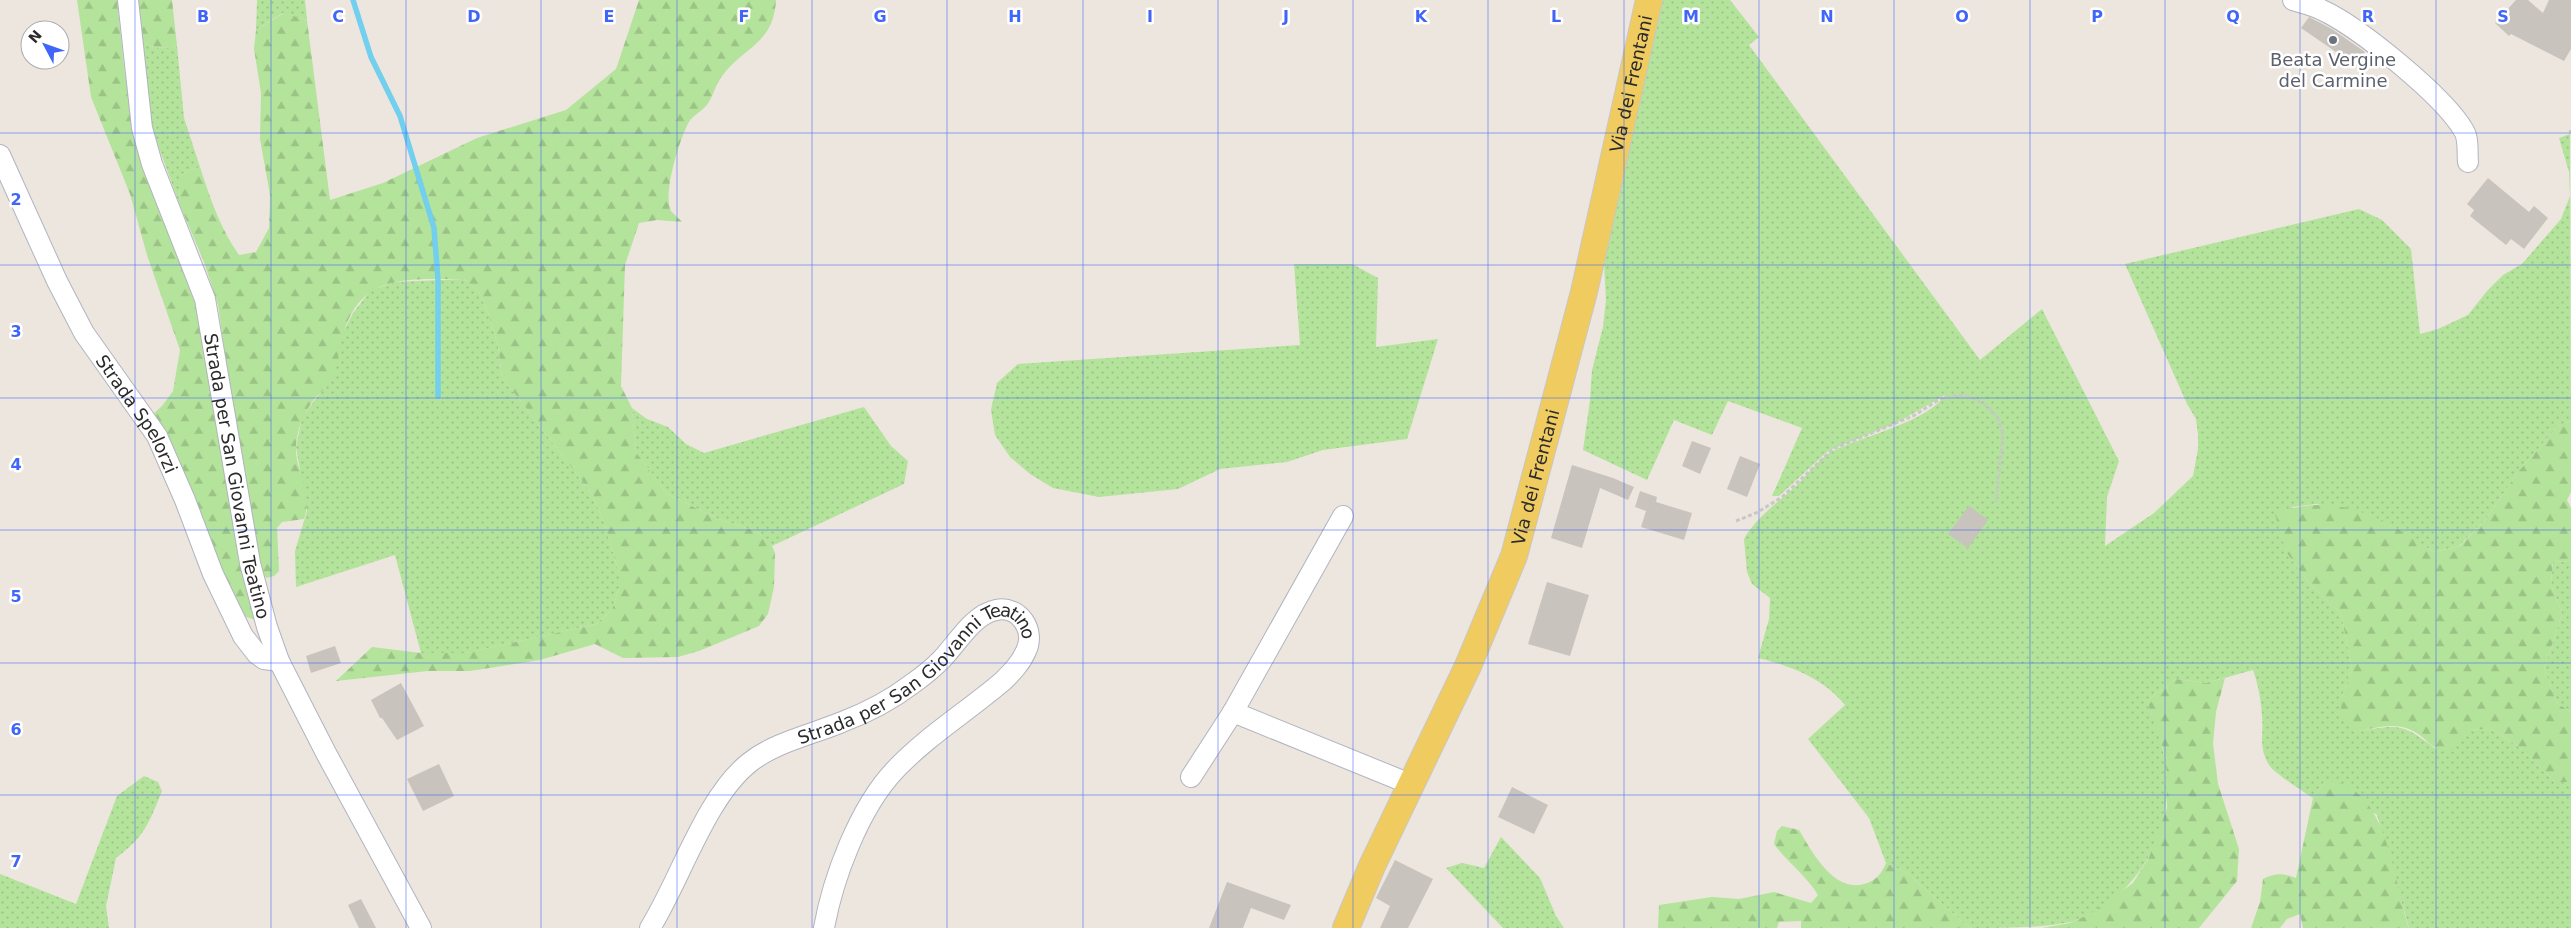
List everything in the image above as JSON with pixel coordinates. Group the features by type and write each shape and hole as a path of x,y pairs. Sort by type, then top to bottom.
{"main road":[{"name":"Via dei Frentani","path":"1346,928 1410,784 1472,657 1514,556 1584,292 1649,0"}],"street":[{"name":"Strada per San Giovanni Teatino","path":"128,0 142,128 152,164 205,299 250,563 267,627 280,661 366,830 421,928"},
{"path":"2293,0 2321,9 2342,21 2396,62 2440,100 2466,133 2468,162"},
{"name":"Strada Spelorzi","path":"0,155 56,281 84,333 157,436 185,500 213,574 243,636 264,659 280,661"},
{"path":"1191,777 1232,712 1343,516"},
{"name":"Strada per San Giovanni Teatino","path":"650,928 666,902 715,804 735,777 748,764 785,744 864,712 901,692 940,662 984,614 1002,609 1015,612 1025,623 1029,635 1029,643 1022,660 1004,681 913,753 882,786 864,817 840,866 832,888 824,928"},
{"path":"1232,712 1410,784"}],"path":[{"path":"1736,522 1758,512 1782,497 1832,448 1913,416 1940,399 1959,395 1972,398 1987,406 1997,417 2003,434 1996,502"}],"green space":[{"path":"77,0 117,0 125,75 139,141 188,267 261,622 244,616 236,603 152,415 162,406 173,391 180,350 147,255 130,194 91,97"},
{"path":"137,0 172,0 177,46 158,48 140,40"},
{"path":"257,0 305,0 307,20 283,13 256,30"},
{"path":"639,0 776,0 774,15 764,36 730,66 722,76 708,103 695,115 685,129 673,166 669,192 671,211 682,222 657,220 639,223 625,265 621,386 632,408 636,452 667,494 718,519 756,531 772,546 775,553 774,587 768,614 759,626 699,651 678,657 623,658 595,644 540,660 470,671 428,671 336,681 372,647 421,653 466,653 596,624 612,610 619,588 619,573 604,522 592,494 502,377 498,346 489,315 479,292 464,279 408,280 392,283 377,289 363,298 352,312 344,332 331,379 308,408 298,432 296,454 307,499 304,519 282,522 277,528 279,571 274,576 266,578 261,568 244,488 218,305 204,262 179,203 180,187 178,179 184,173 200,167 221,223 232,245 239,255 256,252 269,228 270,195 260,139 261,93 254,49 256,30 284,13 307,20 330,200 383,183 477,138 566,110 616,69"},
{"path":"1659,0 1730,0 1759,37 1749,45 1980,360 2042,309 2119,461 2107,497 2105,546 2154,513 2193,476 2198,449 2196,419 2187,404 2125,264 2359,209 2382,220 2411,249 2420,334 2438,329 2468,315 2487,291 2503,275 2522,264 2561,219 2570,196 2569,172 2559,138 2570,134 2571,421 2558,426 2518,472 2487,518 2459,546 2434,552 2370,515 2316,504 2292,507 2286,552 2310,584 2341,614 2352,668 2342,697 2360,731 2385,727 2401,728 2408,730 2436,749 2468,730 2492,729 2518,746 2555,782 2571,782 2571,928 2409,928 2377,815 2325,781 2313,798 2269,765 2262,746 2261,704 2253,670 2206,683 2176,679 2147,701 2166,765 2167,798 2163,821 2155,844 2144,864 2130,883 2113,899 2093,913 2071,922 2059,924 1972,928 1966,925 1907,873 1886,863 1869,818 1808,739 1845,705 1827,687 1806,674 1758,658 1769,619 1770,598 1752,584 1747,572 1744,539 1755,523 1828,454 1894,428 1925,413 1945,395 1898,422 1828,451 1779,496 1772,496 1802,428 1728,401 1712,435 1674,420 1647,480 1583,450 1592,370 1603,327 1606,300 1604,263"},
{"path":"140,40 158,48 177,46 184,118 200,167 184,173 179,179 179,203 151,126"},
{"path":"1294,264 1352,264 1378,278 1376,347 1438,339 1407,439 1323,450 1287,462 1220,469 1178,489 1099,497 1053,488 1030,474 1010,457 995,435 991,410 997,383 1018,364 1300,345"},
{"path":"464,279 479,292 489,315 498,346 502,377 592,494 604,522 619,573 619,588 612,610 596,624 466,653 421,653 395,555 296,587 295,551 307,511 296,447 302,417 330,380 344,331 353,313 370,291 394,282"},
{"path":"864,407 891,446 908,461 904,484 772,546 756,531 718,519 667,494 636,452 632,408 647,419 668,427 686,444 704,453"},
{"path":"2571,421 2571,492 2567,500 2571,508 2571,562 2553,561 2551,585 2562,614 2544,669 2557,703 2571,712 2571,782 2555,782 2518,746 2492,729 2468,730 2452,752 2437,748 2417,733 2399,726 2386,726 2360,731 2340,718 2342,697 2352,668 2341,614 2310,584 2286,552 2275,514 2310,505 2346,508 2386,522 2434,552 2460,546 2487,518 2518,472 2558,426"},
{"path":"2553,561 2571,562 2571,712 2557,703 2544,669 2562,614 2551,585"},
{"path":"2225,678 2216,712 2213,743 2218,784 2239,849 2237,881 2199,928 2042,928 2070,923 2090,914 2133,883 2149,857 2167,808 2167,774 2163,749 2147,701 2176,679 2206,683"},
{"path":"144,776 158,782 162,791 145,829 116,858 106,906 109,928 0,928 0,874 76,904 117,796"},
{"path":"2325,781 2346,786 2362,798 2375,816 2385,837 2409,928 2303,928 2300,914 2287,919 2280,928 2251,928 2260,902 2263,879 2279,874 2296,878 2313,798"},
{"path":"1782,826 1799,830 1825,869 1843,882 1853,885 1868,883 1878,876 1886,863 1907,873 1966,925 1972,928 1801,928 1801,921 1779,922 1777,928 1658,928 1659,905 1712,897 1739,899 1774,892 1811,903 1818,895 1774,844 1777,831"},
{"path":"1501,837 1540,878 1556,916 1564,928 1503,928 1446,868 1462,863 1484,868"}],"building":[{"path":"2516,0 2528,0 2543,13 2549,0 2571,0 2571,49 2564,61 2511,34 2509,36 2495,23"},
{"name":"Beata Vergine del Carmine","path":"2309,17 2332,29 2365,52 2355,65 2301,28"},
{"path":"2488,178 2529,212 2534,206 2548,218 2524,249 2511,239 2506,245 2470,216 2474,210 2467,204"},
{"path":"1692,441 1711,448 1700,474 1682,466"},
{"path":"1740,456 1760,464 1747,497 1727,489"},
{"path":"1572,465 1634,487 1628,500 1600,488 1582,548 1551,538"},
{"path":"1640,491 1657,497 1656,502 1692,513 1684,540 1641,527 1646,511 1635,507"},
{"path":"1969,506 1988,520 1968,548 1948,534"},
{"path":"1547,582 1589,595 1570,656 1528,644"},
{"path":"335,646 341,663 311,673 306,656"},
{"path":"401,683 424,726 397,740 382,718 380,718 371,700"},
{"path":"439,764 454,796 423,811 407,779"},
{"path":"1512,787 1548,805 1534,834 1498,817"},
{"path":"1395,860 1433,879 1408,928 1380,928 1390,906 1376,898"},
{"path":"1227,882 1291,905 1284,920 1251,908 1243,928 1209,928"},
{"path":"361,899 376,928 359,928 348,905"}],"waterway":[{"path":"353,0 371,57 400,116 434,228 438,280 438,396"}],"place":[{"name":"Beata Vergine del Carmine","path":"2333,40"}]}
